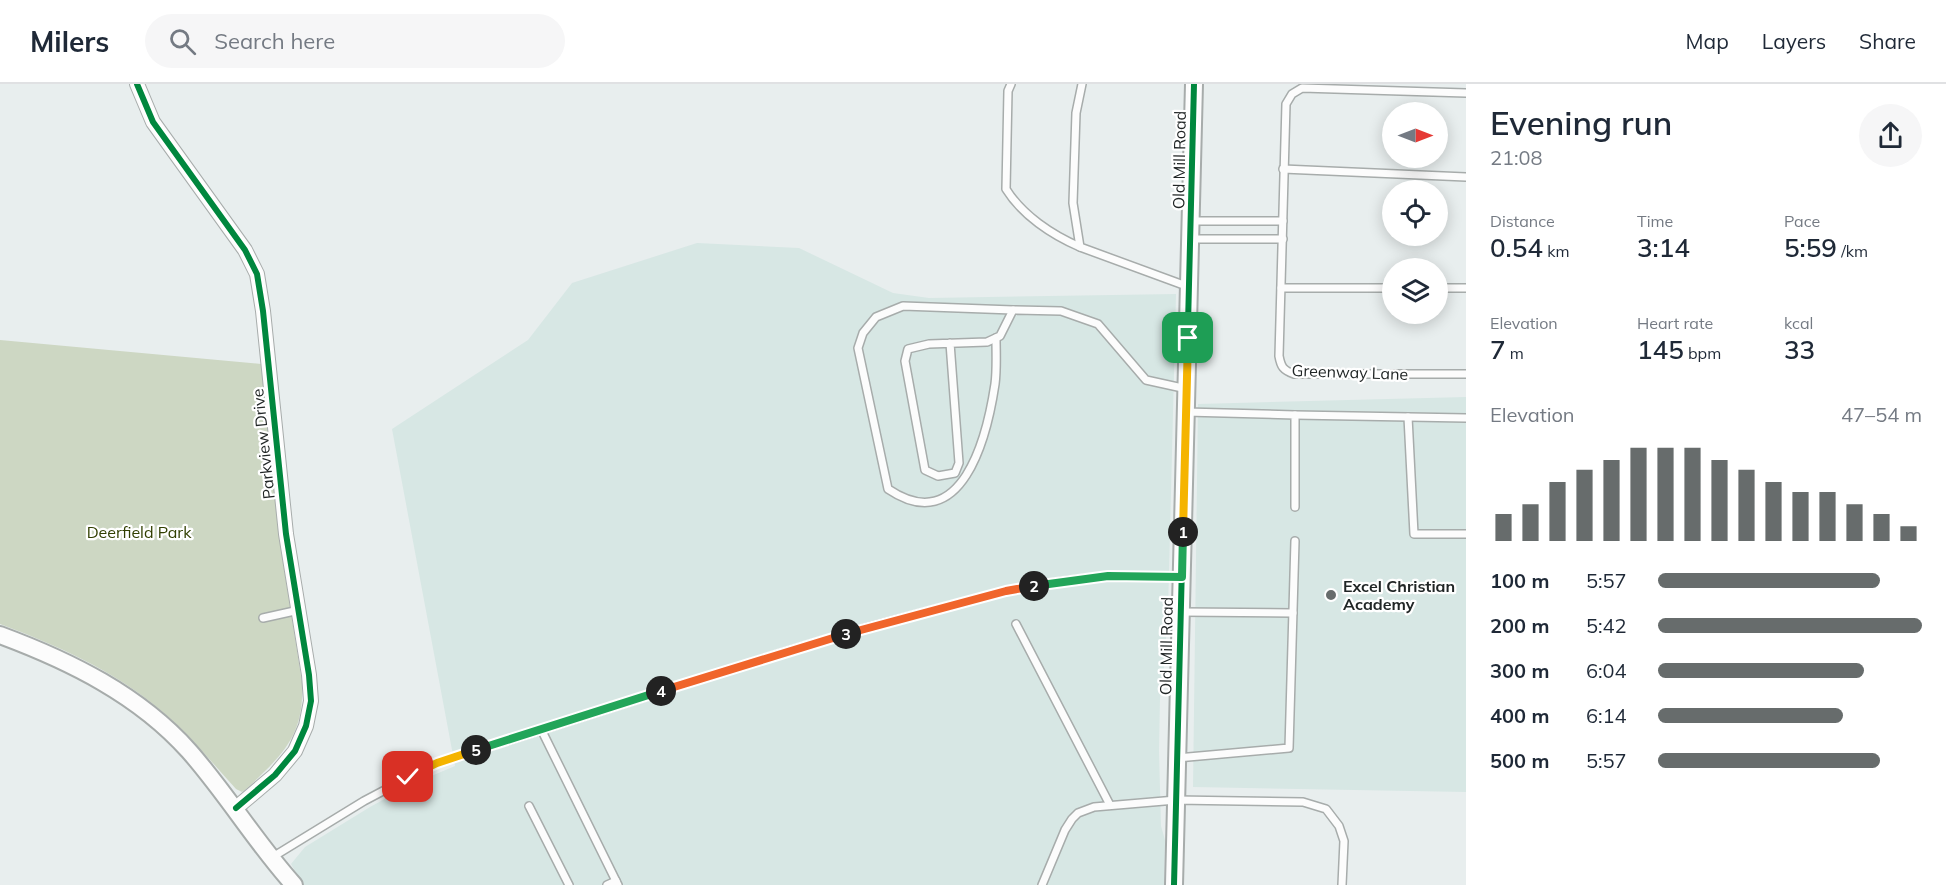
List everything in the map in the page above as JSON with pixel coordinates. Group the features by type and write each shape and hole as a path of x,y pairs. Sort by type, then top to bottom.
{"street":[{"name":"Parkview Drive","path":"136,84 153,122 245,250 257,274 263,311 286,534 310,682 310,712 295,751 281,769 236,808"},
{"name":"Old Mill Road","path":"1174,885 1194,84"},
{"path":"0,634 96,677 132,700 161,724 188,750 236,808 289,882"}],"lane":[{"path":"1011,84 1008,91 1006,189 1014,202 1031,218 1067,242 1189,287"},
{"path":"1080,247 1073,203 1076,113 1082,84"},
{"path":"1382,288 1281,288 1286,104 1292,94 1302,88 1466,93"},
{"path":"1283,169 1466,177"},
{"path":"1191,221 1283,221"},
{"path":"1190,239 1283,239"},
{"name":"Greenway Lane","path":"1281,288 1279,356 1284,371 1294,374 1326,375 1466,374"},
{"path":"1448,288 1466,288"},
{"path":"996,338 995,381 983,440 970,468 957,488 943,499 923,501 902,498 888,489 858,348 863,333 876,317 903,306 1061,311 1098,324 1146,380 1187,389"},
{"path":"950,343 959,463 955,473 938,476 926,470 905,362 908,349 929,344 950,343 987,342 1000,336 1012,310"},
{"path":"1186,412 1466,418"},
{"path":"1295,415 1295,507"},
{"path":"1408,417 1414,534 1466,534"},
{"path":"1177,758 1289,748 1295,541"},
{"path":"271,858 364,801 444,760 809,645 1006,591 1108,576 1182,577"},
{"path":"263,618 299,610"},
{"path":"1181,612 1293,614"},
{"path":"1016,624 1110,805"},
{"path":"541,729 617,883 608,885"},
{"path":"1042,885 1072,819 1078,813 1094,807 1176,800 1303,802 1326,809 1339,826 1344,841 1342,885"},
{"path":"529,806 569,885"}],"shaded area":[{"path":"697,243 799,248 893,293 929,298 1176,294 1168,612 1160,698 1159,751 1161,826 1165,840 1164,885 303,885 291,864 305,847 410,785 455,766 392,429 528,340 572,283"},
{"name":"Excel Christian Academy","path":"1466,397 1466,792 1193,787 1198,404"}],"green space":[{"name":"Deerfield Park","path":"0,340 261,364 279,537 302,682 302,697 298,722 289,743 273,763 242,792 236,789 180,727 123,682 83,660 0,624"}],"cycle path":[{"path":"137,84 153,122 245,250 257,274 263,311 286,534 309,675 311,701 306,726 295,751 275,775 236,808"},
{"path":"1174,885 1194,84"}],"place":[{"name":"Excel Christian Academy","path":"1331,595"}],"route":[{"path":"408,777 452,758 788,651 872,626 1006,591 1108,576 1182,577 1188,338"}]}
